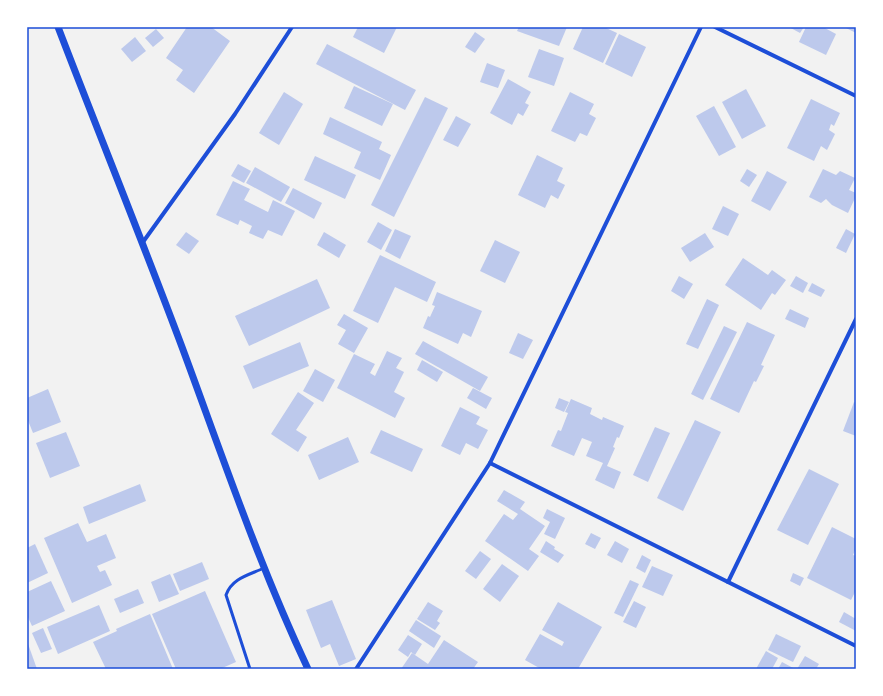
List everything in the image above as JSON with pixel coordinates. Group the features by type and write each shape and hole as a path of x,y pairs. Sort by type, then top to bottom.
{"street":[{"path":"58,27 142,242 264,568 308,669"},
{"path":"142,242 235,114 292,27"},
{"path":"356,669 490,463 701,27"},
{"path":"715,27 856,96"},
{"path":"728,582 856,319"},
{"path":"490,463 856,646"}],"lane":[{"path":"250,669 226,595 229,588 236,580 264,568"}],"building":[{"path":"187,27 211,27 230,41 194,93 176,80 183,70 166,58"},
{"path":"358,27 397,27 384,53 353,37"},
{"path":"519,27 567,27 559,46 517,31"},
{"path":"583,27 604,27 617,33 603,63 573,49"},
{"path":"789,27 804,27 800,33"},
{"path":"806,27 823,27 836,34 826,55 799,42"},
{"path":"844,27 856,27 856,33"},
{"path":"156,29 164,38 153,47 145,38"},
{"path":"475,32 485,39 475,53 465,47"},
{"path":"619,34 646,47 632,77 605,64"},
{"path":"135,37 146,51 132,62 121,49"},
{"path":"327,44 416,90 405,110 316,64"},
{"path":"539,49 564,58 554,86 528,77"},
{"path":"487,63 505,70 498,88 480,82"},
{"path":"508,79 531,92 525,103 529,105 523,116 518,113 512,125 490,113"},
{"path":"354,86 393,104 382,126 344,108"},
{"path":"746,89 766,126 742,139 722,102"},
{"path":"284,92 303,104 279,145 259,133"},
{"path":"570,92 594,104 589,114 596,118 587,136 580,133 575,142 551,131"},
{"path":"425,97 448,108 394,217 371,205"},
{"path":"811,99 840,113 834,126 831,124 829,130 835,134 827,150 821,146 814,161 787,148"},
{"path":"714,106 736,147 719,156 696,116"},
{"path":"456,116 471,124 458,147 443,140"},
{"path":"330,117 382,142 379,149 391,155 380,180 354,168 361,152 323,134"},
{"path":"537,155 563,168 557,181 565,185 558,199 551,195 545,208 518,195"},
{"path":"315,156 356,175 345,199 304,180"},
{"path":"238,164 251,171 244,183 231,176"},
{"path":"255,167 290,187 281,202 246,183"},
{"path":"747,169 757,175 749,187 740,181"},
{"path":"823,169 836,175 840,171 855,178 849,190 856,193 856,196 848,213 832,205 826,199 821,203 809,197"},
{"path":"767,171 787,182 770,211 751,201"},
{"path":"233,181 250,189 244,200 268,212 273,200 295,211 282,236 268,230 263,239 249,233 252,226 240,220 238,225 216,215"},
{"path":"293,188 322,203 314,219 285,203"},
{"path":"723,206 739,214 728,236 712,229"},
{"path":"378,222 392,230 381,250 367,242"},
{"path":"395,229 411,236 400,259 385,251"},
{"path":"846,229 855,234 846,253 836,248"},
{"path":"186,232 199,241 189,254 176,245"},
{"path":"324,232 346,245 339,258 317,245"},
{"path":"705,233 714,247 690,262 681,248"},
{"path":"495,240 520,252 505,283 480,271"},
{"path":"380,255 436,282 427,302 395,287 378,323 353,311"},
{"path":"743,258 768,275 772,270 786,280 775,295 772,293 761,310 725,285"},
{"path":"679,276 693,284 684,299 671,291"},
{"path":"796,276 808,283 803,293 790,286"},
{"path":"317,279 330,308 249,346 235,316"},
{"path":"812,283 825,290 821,297 808,291"},
{"path":"437,292 482,311 471,337 463,333 458,344 423,328 428,316 430,317 435,306 432,305"},
{"path":"707,299 719,305 698,349 686,344"},
{"path":"790,309 809,318 805,328 785,319"},
{"path":"344,314 368,328 354,353 338,344 346,330 337,325"},
{"path":"747,322 775,335 761,365 764,366 756,382 754,381 739,413 710,399"},
{"path":"724,326 737,332 703,400 691,394"},
{"path":"518,333 533,340 523,359 509,353"},
{"path":"423,341 488,377 480,391 415,354"},
{"path":"300,342 309,366 253,389 243,366"},
{"path":"387,351 402,358 396,368 404,372 394,392 405,398 395,418 337,388 354,354 375,364 370,373 375,376"},
{"path":"422,360 443,372 437,382 417,370"},
{"path":"315,369 335,380 323,402 303,391"},
{"path":"473,388 492,398 486,409 467,398"},
{"path":"48,389 61,422 33,433 27,418 27,398"},
{"path":"298,392 314,403 296,430 307,437 298,452 271,434"},
{"path":"559,398 569,402 564,412 555,408"},
{"path":"571,399 592,408 590,414 602,420 603,417 624,426 619,438 617,437 613,447 615,448 607,466 621,472 614,489 595,480 603,463 586,456 592,442 582,438 574,456 551,446 558,430 561,431 568,413 565,412"},
{"path":"854,402 856,403 856,436 843,431"},
{"path":"460,407 480,417 476,424 488,430 478,449 466,443 460,455 441,446"},
{"path":"695,420 721,432 683,511 657,498"},
{"path":"655,427 670,433 648,482 633,475"},
{"path":"381,430 423,449 412,472 370,453"},
{"path":"66,432 80,466 50,478 36,443"},
{"path":"348,437 359,462 319,480 308,455"},
{"path":"809,469 839,484 808,545 777,530"},
{"path":"140,484 146,501 89,524 83,507"},
{"path":"504,490 525,502 520,509 545,526 529,549 539,556 528,571 485,541 504,514 513,520 518,514 497,501"},
{"path":"547,509 565,518 555,539 544,534 550,522 543,518"},
{"path":"78,523 87,542 106,534 116,558 97,566 100,572 105,570 112,585 72,603 44,538"},
{"path":"832,527 856,539 856,548 853,555 856,556 856,590 851,600 807,578"},
{"path":"591,533 601,538 595,549 585,544"},
{"path":"546,541 555,547 554,549 564,555 558,563 540,552"},
{"path":"615,541 629,549 622,563 607,555"},
{"path":"35,544 48,573 27,583 27,548"},
{"path":"480,551 491,559 476,579 465,571"},
{"path":"642,555 651,560 645,573 636,568"},
{"path":"202,562 209,579 180,591 173,574"},
{"path":"502,564 519,576 500,602 483,589"},
{"path":"652,566 673,575 663,596 642,587"},
{"path":"793,573 804,578 800,586 790,581"},
{"path":"170,574 179,594 159,602 151,582"},
{"path":"630,580 639,584 623,617 614,613"},
{"path":"51,581 65,611 32,626 27,615 27,592"},
{"path":"138,589 144,603 120,613 114,599"},
{"path":"205,591 236,662 220,669 176,669 152,614"},
{"path":"332,600 356,659 339,666 330,644 321,648 306,610"},
{"path":"634,601 646,607 636,628 623,622"},
{"path":"428,602 443,611 437,621 440,623 435,630 417,619"},
{"path":"558,602 602,627 578,669 541,669 525,660 540,634 562,646 564,642 542,630"},
{"path":"99,605 110,631 58,654 47,627"},
{"path":"844,612 856,619 856,631 839,622"},
{"path":"150,614 173,669 106,669 93,642 117,631 116,629"},
{"path":"416,620 441,636 434,648 409,631"},
{"path":"43,628 52,649 41,653 32,633"},
{"path":"776,634 801,646 793,662 768,650"},
{"path":"408,635 422,644 415,655 411,652 408,657 398,650"},
{"path":"444,640 478,662 473,669 401,669 412,653 428,664"},
{"path":"27,641 37,669 27,669"},
{"path":"766,651 778,658 772,669 756,669"},
{"path":"805,656 819,664 816,669 797,669"},
{"path":"782,662 795,669 778,669"}]}
